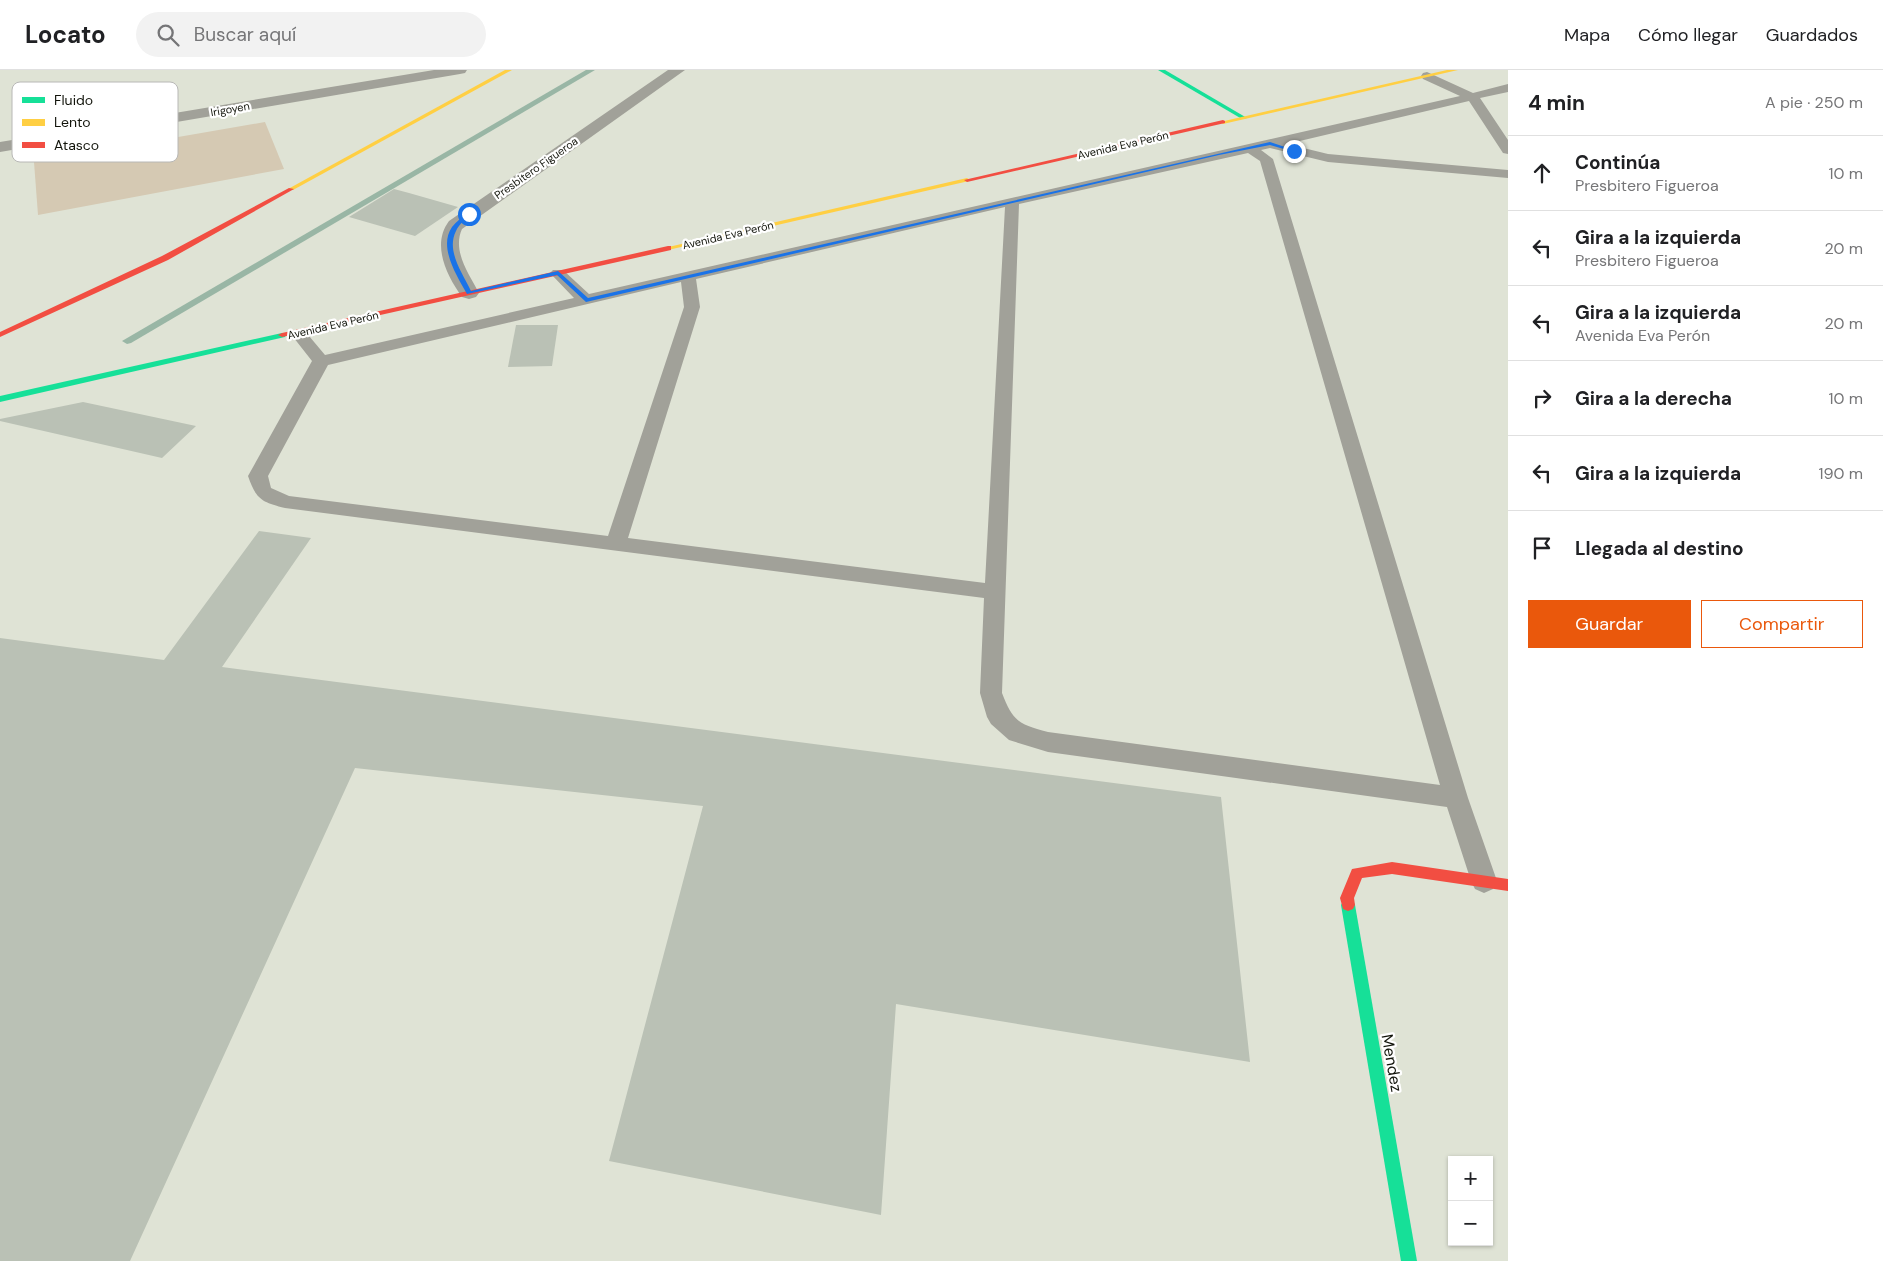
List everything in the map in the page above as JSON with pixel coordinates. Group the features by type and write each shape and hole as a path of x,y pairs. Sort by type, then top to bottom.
{"main road":[{"path":"0,335 165,258 509,70"},
{"path":"1161,70 1244,118"},
{"name":"Avenida Eva Perón","path":"0,399 1455,70"},
{"name":"Mendez","path":"1409,1261 1347,898 1357,873 1392,868 1484,881"},
{"path":"1484,881 1508,885"}],"street":[{"name":"Irigoyen","path":"178,117 460,70"},
{"name":"Presbitero Figueroa","path":"469,293 451,255 449,242 454,228 469,214 678,70"}],"lane":[{"path":"1427,76 1473,97 1508,150"},
{"path":"996,592 285,502 263,492 258,476 321,361 1012,200 1270,144 1508,88"},
{"path":"1270,144 1328,158 1508,174"},
{"path":"1249,148 1266,159 1456,798 1484,881"},
{"path":"1012,200 991,693 999,717 1018,733 1048,742 1456,798"},
{"path":"558,273 586,300"},
{"path":"616,544 692,307 688,277"},
{"path":"298,333 321,361"}],"shaded area":[{"path":"265,122 284,169 38,215 34,162 178,162 178,137"}],"building":[{"path":"394,189 458,207 415,236 349,217"},
{"path":"516,325 558,325 552,366 508,367"},
{"path":"83,402 196,426 162,458 0,421 0,419"},
{"path":"259,531 311,538 222,667 1221,797 1250,1062 896,1004 881,1215 609,1161 703,806 355,768 130,1261 0,1261 0,638 164,660"}],"waterway":[{"path":"127,341 591,70"}],"traffic: fast":[{"path":"1161,70 1244,118"},
{"path":"0,399 282,335"},
{"path":"1348,905 1409,1261"}],"traffic: slow":[{"path":"291,189 509,70"},
{"path":"1223,122 1455,70"},
{"path":"668,248 967,180"}],"traffic: jam":[{"path":"967,180 1223,122"},
{"path":"0,335 165,258 291,189"},
{"path":"282,335 668,248"},
{"path":"1348,905 1347,898 1357,873 1392,868 1508,885"}],"route":[{"path":"469,214 454,228 449,242 451,255 469,293 558,273 586,300 1012,200 1219,154 1270,144 1294,151"}]}
